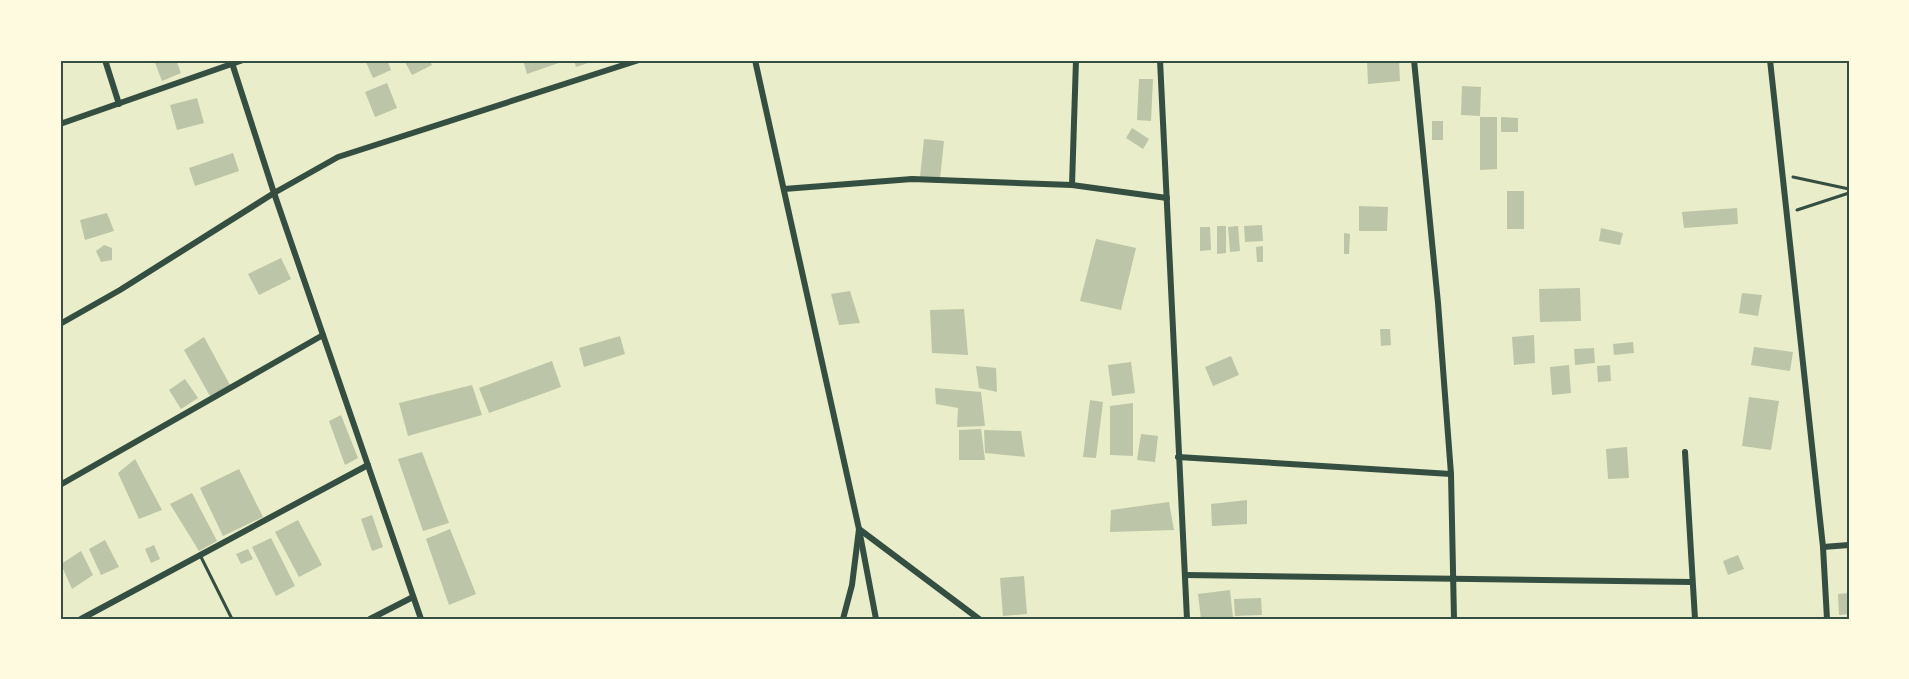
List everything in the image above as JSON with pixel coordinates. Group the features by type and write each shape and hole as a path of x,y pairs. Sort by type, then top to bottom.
{"street":[{"path":"105,60 119,104"},
{"path":"60,124 243,60"},
{"path":"60,324 120,290 274,193 338,157 639,60"},
{"path":"755,60 859,529 876,619"},
{"path":"1071,185 1076,60"},
{"path":"1160,60 1187,619"},
{"path":"1414,60 1438,303 1451,474 1454,619"},
{"path":"1770,60 1823,548 1827,619"},
{"path":"232,62 274,193 421,619"},
{"path":"784,189 912,179 1071,185 1167,198"},
{"path":"60,485 323,335"},
{"path":"1685,452 1695,619"},
{"path":"1178,457 1451,474"},
{"path":"81,619 368,465"},
{"path":"843,619 852,585 859,529"},
{"path":"859,529 979,619"},
{"path":"1823,548 1849,545"},
{"path":"1185,575 1692,582"},
{"path":"370,619 413,597"}],"lane":[{"path":"200,555 232,619"}],"path":[{"path":"1783,175 1849,191"},
{"path":"1787,213 1849,191"}],"building":[{"path":"154,60 176,60 181,73 162,81"},
{"path":"365,60 387,60 391,70 373,78"},
{"path":"404,60 429,60 432,65 412,75"},
{"path":"523,60 567,60 527,74"},
{"path":"574,60 597,60 576,67"},
{"path":"1367,60 1399,60 1400,81 1368,84"},
{"path":"1139,79 1153,79 1151,121 1137,120"},
{"path":"387,83 397,108 375,117 365,92"},
{"path":"1462,86 1481,87 1480,116 1461,115"},
{"path":"197,98 204,123 177,130 170,105"},
{"path":"1480,117 1497,117 1497,169 1480,170"},
{"path":"1501,117 1518,118 1518,132 1501,132"},
{"path":"1432,121 1443,121 1443,140 1432,140"},
{"path":"1132,128 1149,139 1143,149 1126,138"},
{"path":"924,139 944,141 940,179 920,177"},
{"path":"233,153 239,171 195,186 189,168"},
{"path":"1507,191 1524,191 1524,229 1507,229"},
{"path":"1359,206 1388,207 1387,231 1359,231"},
{"path":"1737,208 1738,224 1684,228 1682,212"},
{"path":"107,213 114,231 85,240 80,220"},
{"path":"1262,225 1263,241 1245,242 1244,226"},
{"path":"1217,226 1226,226 1226,253 1217,254"},
{"path":"1238,226 1240,251 1230,252 1228,227"},
{"path":"1200,227 1210,227 1211,250 1200,251"},
{"path":"1601,228 1623,233 1620,245 1599,241"},
{"path":"1344,233 1350,234 1349,254 1344,254"},
{"path":"1096,239 1136,248 1121,310 1080,301"},
{"path":"104,245 112,248 112,260 101,262 96,251"},
{"path":"1263,246 1263,262 1257,262 1256,247"},
{"path":"281,258 291,279 259,295 248,274"},
{"path":"1580,288 1581,321 1540,322 1539,289"},
{"path":"850,291 860,323 839,325 831,294"},
{"path":"1742,293 1762,295 1758,316 1739,313"},
{"path":"964,309 968,355 932,353 930,310"},
{"path":"1380,329 1390,329 1391,345 1381,346"},
{"path":"1534,335 1535,363 1514,365 1512,337"},
{"path":"620,336 625,354 584,367 579,348"},
{"path":"204,337 230,385 210,396 184,350"},
{"path":"1633,342 1634,353 1614,355 1613,344"},
{"path":"1754,347 1793,352 1790,371 1751,365"},
{"path":"1594,348 1595,363 1575,365 1574,349"},
{"path":"1231,356 1239,375 1213,386 1205,367"},
{"path":"552,361 561,387 489,413 479,388"},
{"path":"1131,362 1135,393 1112,396 1108,365"},
{"path":"1569,365 1571,393 1552,395 1550,367"},
{"path":"1610,365 1611,381 1598,382 1597,366"},
{"path":"976,366 996,368 997,392 979,388"},
{"path":"185,379 198,398 181,409 169,390"},
{"path":"472,385 482,415 408,436 399,403"},
{"path":"935,388 981,392 985,426 957,427 958,408 936,404"},
{"path":"1749,397 1779,401 1771,450 1742,446"},
{"path":"1090,400 1103,402 1096,458 1083,457"},
{"path":"1133,403 1133,456 1110,455 1110,406"},
{"path":"341,415 358,458 345,465 329,421"},
{"path":"981,429 985,460 959,460 959,430"},
{"path":"984,430 1021,431 1025,457 985,453"},
{"path":"1141,434 1158,436 1155,462 1137,460"},
{"path":"1627,447 1629,478 1608,479 1606,449"},
{"path":"422,452 449,523 423,531 398,459"},
{"path":"135,459 162,510 139,519 118,473"},
{"path":"239,469 263,517 223,536 200,488"},
{"path":"192,493 217,541 199,551 170,504"},
{"path":"1247,500 1247,524 1212,526 1211,504"},
{"path":"1169,502 1174,530 1110,532 1111,510"},
{"path":"372,515 383,547 372,551 361,519"},
{"path":"298,520 322,565 299,577 275,532"},
{"path":"450,529 476,594 449,605 426,539"},
{"path":"271,538 295,586 276,596 252,547"},
{"path":"105,540 119,567 101,575 89,549"},
{"path":"154,545 160,559 151,563 145,549"},
{"path":"248,549 253,559 241,564 236,554"},
{"path":"81,551 93,575 72,589 61,564"},
{"path":"1738,555 1744,569 1728,575 1723,561"},
{"path":"1024,576 1027,614 1003,616 1000,578"},
{"path":"1230,590 1233,618 1201,619 1198,594"},
{"path":"1849,593 1849,614 1839,615 1838,594"},
{"path":"1261,598 1262,615 1235,616 1234,599"}]}
